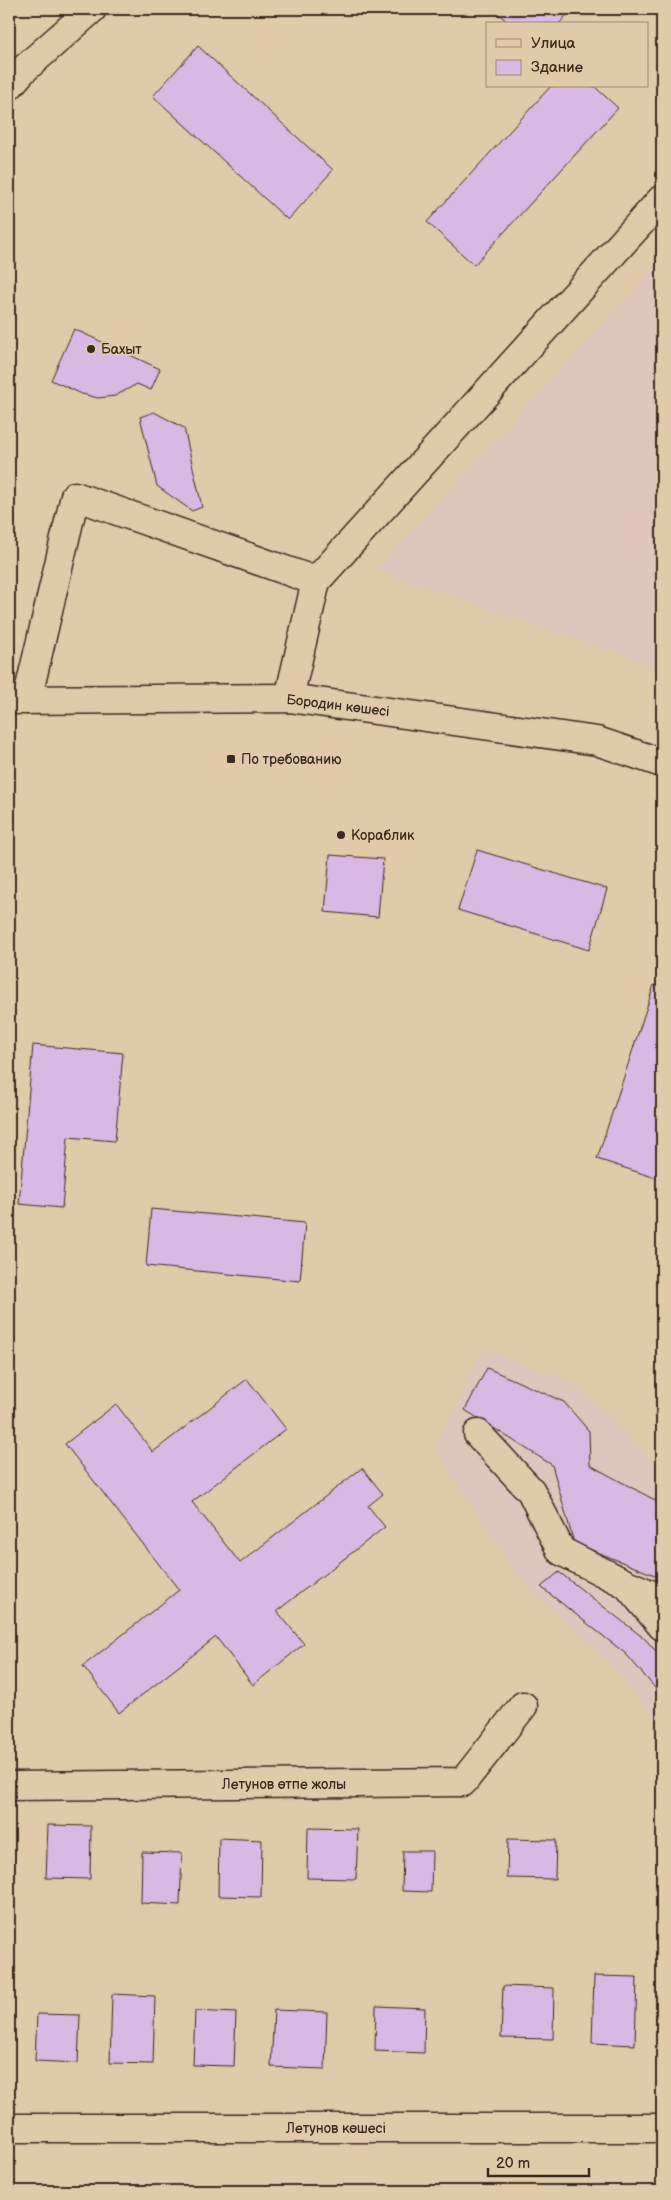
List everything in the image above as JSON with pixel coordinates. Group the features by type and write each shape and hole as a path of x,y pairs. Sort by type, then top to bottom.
{"street":[{"path":"9,86 22,71 92,9"},
{"path":"290,698 316,581 662,199"},
{"path":"18,700 75,496 316,581"},
{"name":"Бородин көшесі","path":"18,700 290,698 597,741 662,763"},
{"path":"478,1434 531,1491 560,1551 626,1584 662,1599"},
{"path":"626,1584 662,1626"},
{"name":"Летунов өтпе жолы","path":"9,1786 463,1782 523,1706"},
{"name":"Летунов көшесі","path":"9,2128 662,2128"}],"shaded area":[{"path":"662,259 662,668 376,570"},
{"path":"483,1348 575,1383 662,1471 662,1725 598,1652 519,1577 435,1449"}],"building":[{"path":"9,9 17,9 9,18"},
{"path":"493,9 572,9 561,22 508,22"},
{"path":"198,46 333,170 288,220 153,96"},
{"path":"549,88 596,88 618,108 474,265 427,222"},
{"name":"Бахыт","path":"74,329 160,369 151,390 137,384 115,396 98,398 82,394 51,380"},
{"path":"154,412 184,428 202,507 192,511 157,486 140,417"},
{"path":"477,850 607,889 589,950 458,910"},
{"path":"330,855 383,859 378,917 325,912"},
{"path":"654,985 662,987 662,1180 597,1159"},
{"path":"33,1045 123,1053 115,1141 68,1137 62,1208 19,1204"},
{"path":"151,1209 305,1223 300,1281 146,1266"},
{"path":"487,1368 564,1402 589,1431 590,1465 662,1504 662,1578 574,1543 552,1465 465,1410"},
{"path":"247,1379 286,1429 192,1502 240,1563 362,1468 383,1494 368,1506 385,1527 277,1611 304,1644 253,1685 216,1637 119,1713 83,1666 179,1590 65,1444 116,1404 153,1452"},
{"path":"559,1572 645,1639 662,1658 662,1696 626,1654 541,1587"},
{"path":"48,1825 91,1826 90,1879 46,1878"},
{"path":"308,1828 358,1829 356,1879 307,1878"},
{"path":"219,1838 262,1840 261,1897 218,1896"},
{"path":"508,1839 556,1840 555,1879 507,1878"},
{"path":"403,1851 432,1851 431,1892 402,1891"},
{"path":"142,1852 182,1853 180,1905 141,1903"},
{"path":"594,1976 637,1977 635,2045 592,2043"},
{"path":"503,1986 554,1988 553,2039 501,2038"},
{"path":"112,1994 155,1996 153,2064 110,2063"},
{"path":"376,2006 425,2008 424,2053 375,2051"},
{"path":"274,2010 327,2012 325,2069 271,2067"},
{"path":"195,2011 236,2013 234,2066 193,2065"},
{"path":"37,2014 80,2015 78,2063 35,2061"}],"place":[{"name":"Бахыт","path":"91,349"},
{"name":"По требованию","path":"231,759"},
{"name":"Кораблик","path":"341,835"}]}
